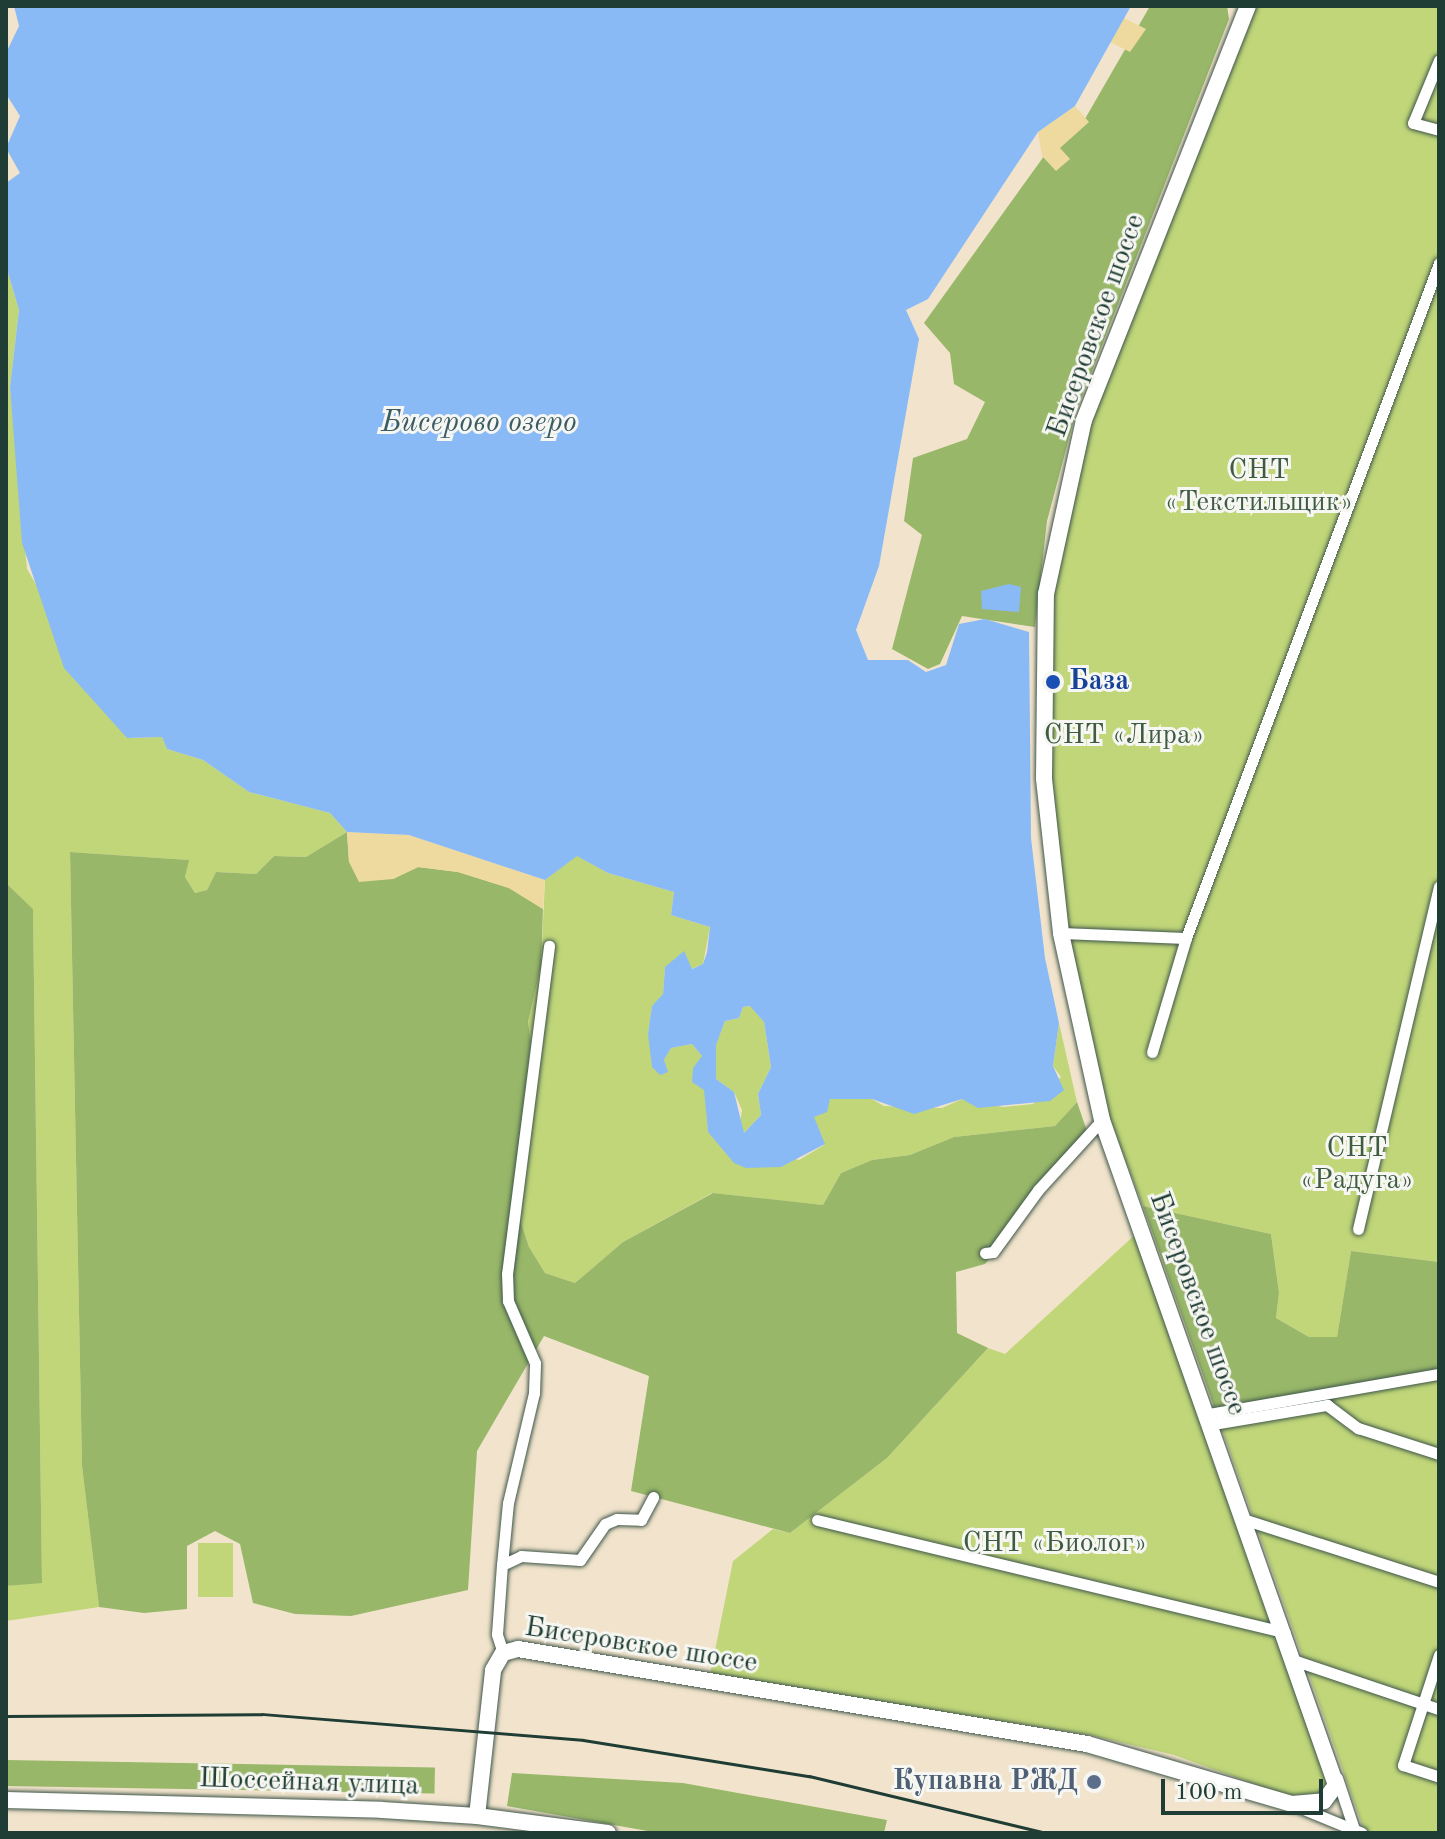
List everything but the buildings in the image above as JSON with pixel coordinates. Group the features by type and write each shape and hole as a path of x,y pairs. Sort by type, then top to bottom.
{"main road":[{"name":"Бисеровское шоссе","path":"1248,6 1084,420 1046,594 1044,778 1061,933 1102,1120 1337,1777"},
{"name":"Бисеровское шоссе","path":"503,1653 531,1651 1087,1744 1292,1804"},
{"path":"477,1816 493,1670 503,1653"},
{"path":"1292,1804 1324,1801 1337,1777"},
{"name":"Шоссейная улица","path":"6,1800 477,1816 608,1833"}],"street":[{"path":"1439,60 1413,123 1439,130"},
{"path":"1152,1052 1186,938 1439,263"},
{"path":"1358,1229 1439,886"},
{"path":"1061,933 1186,938"},
{"path":"503,1653 497,1634 508,1503 534,1393 535,1363 508,1301 507,1274 549,946"},
{"path":"985,1253 993,1252 1047,1179 1102,1120"},
{"path":"1211,1419 1439,1374"},
{"path":"1211,1419 1327,1405 1358,1428 1439,1454"},
{"path":"502,1565 521,1556 580,1560 605,1524 617,1519 641,1520 653,1497"},
{"path":"817,1520 1286,1632"},
{"path":"1246,1520 1439,1582"},
{"path":"1439,1655 1403,1765 1439,1777"},
{"path":"1296,1661 1439,1709"},
{"path":"1337,1777 1358,1831"},
{"path":"1292,1804 1358,1831"}],"green space":[{"path":"1150,6 1227,6 1229,19 1076,412 1047,521 1035,627 962,616 940,664 928,669 892,649 922,535 904,521 913,458 967,439 985,402 954,384 950,353 924,323 1047,152 1078,131"},
{"name":"СНТ «Текстильщик»","path":"1256,6 1439,6 1439,1262 1351,1251 1337,1337 1309,1337 1276,1318 1279,1293 1271,1234 1143,1206 1109,1117 1068,934 1051,778 1054,595 1091,422"},
{"path":"6,266 19,310 10,387 27,569 127,738 162,737 167,749 203,760 249,792 330,813 347,832 306,857 274,856 256,874 216,872 207,890 195,893 185,877 188,860 70,852 82,1466 99,1607 6,1621 6,1586 42,1582 33,909 6,883"},
{"path":"347,832 349,862 393,879 418,867 458,872 509,888 543,909 541,966 528,1022 531,1042 515,1204 529,1247 545,1273 575,1283 623,1242 713,1193 823,1205 841,1173 872,1160 910,1155 954,1137 1055,1126 1077,1102 1089,1137 985,1264 956,1272 957,1333 988,1348 887,1458 790,1533 631,1491 649,1376 544,1336 477,1451 468,1590 351,1616 295,1614 253,1603 240,1544 215,1531 187,1546 187,1609 144,1613 99,1607 82,1466 70,852 189,860 185,877 195,893 207,890 216,872 256,874 274,856 306,857"},
{"path":"577,855 608,873 674,892 671,915 710,927 703,964 691,969 683,952 665,968 663,995 652,1007 648,1034 664,1060 671,1048 692,1044 702,1056 708,1132 799,1160 824,1145 813,1116 830,1099 872,1099 884,1106 942,1108 962,1099 1003,1107 1033,1104 1061,1077 1053,1066 1059,1023 1077,1102 1055,1126 954,1137 910,1155 872,1160 841,1173 823,1205 712,1193 623,1242 575,1283 545,1273 529,1247 515,1204 531,1042 528,1022 541,966 545,880"},
{"path":"6,883 33,909 42,1583 6,1586"},
{"path":"751,1006 764,1022 771,1067 758,1094 761,1115 744,1133 739,1129 742,1110 734,1092 716,1079 716,1044 725,1021 739,1018 743,1007"},
{"path":"1143,1206 1271,1234 1279,1293 1276,1318 1309,1337 1337,1337 1351,1251 1439,1262 1439,1374 1216,1412"},
{"name":"СНТ «Биолог»","path":"1138,1232 1330,1778 1320,1796 1293,1798 1174,1755 1090,1735 710,1675 733,1561 773,1529 790,1533 887,1458 988,1348 1005,1354"},
{"path":"1439,1374 1439,1833 1365,1833 1216,1412"},
{"path":"198,1543 233,1543 233,1597 198,1597"},
{"path":"6,1760 435,1767 434,1793 6,1786"},
{"path":"512,1773 683,1783 887,1820 884,1833 659,1833 507,1806"}],"sand":[{"path":"1124,18 1146,29 1130,52 1110,42"},
{"path":"1075,106 1089,122 1060,148 1070,159 1056,171 1042,156 1038,132"},
{"path":"347,832 409,835 545,880 543,909 509,888 458,872 418,867 393,879 359,882 349,862"}],"water":[{"name":"Бисерово озеро","path":"14,6 1131,6 1075,106 1038,132 928,299 906,310 919,339 879,566 856,630 868,660 908,660 926,672 946,665 959,624 985,619 1029,632 1031,838 1045,958 1059,1023 1053,1066 1064,1090 1050,1101 978,1108 962,1099 914,1114 872,1099 830,1099 827,1112 814,1117 825,1144 781,1167 746,1168 734,1163 708,1132 704,1090 692,1082 693,1068 702,1056 692,1044 671,1048 664,1060 668,1072 660,1075 652,1067 648,1034 652,1006 663,994 665,967 684,951 692,969 703,964 707,952 710,927 671,915 674,892 608,873 577,856 545,880 409,835 347,832 330,813 249,792 203,760 167,749 162,737 127,738 64,668 22,543 10,387 19,310 6,266 6,183 20,173 6,148 20,116 6,94 6,53 19,26","holes":["750,1006 764,1022 771,1067 758,1094 761,1115 744,1133 734,1092 716,1079 716,1045 725,1021 739,1018 743,1007"]},
{"path":"1009,584 1021,587 1019,612 982,609 981,591"}],"railway":[{"path":"6,1716 262,1714 583,1740 809,1776 1047,1833"}],"place":[{"name":"База","path":"1053,682"},
{"name":"Купавна РЖД","path":"1094,1782"}],"park label":[{"name":"СНТ «Лира»","path":"1124,736"},
{"name":"СНТ «Радуга»","path":"1357,1165"}]}
